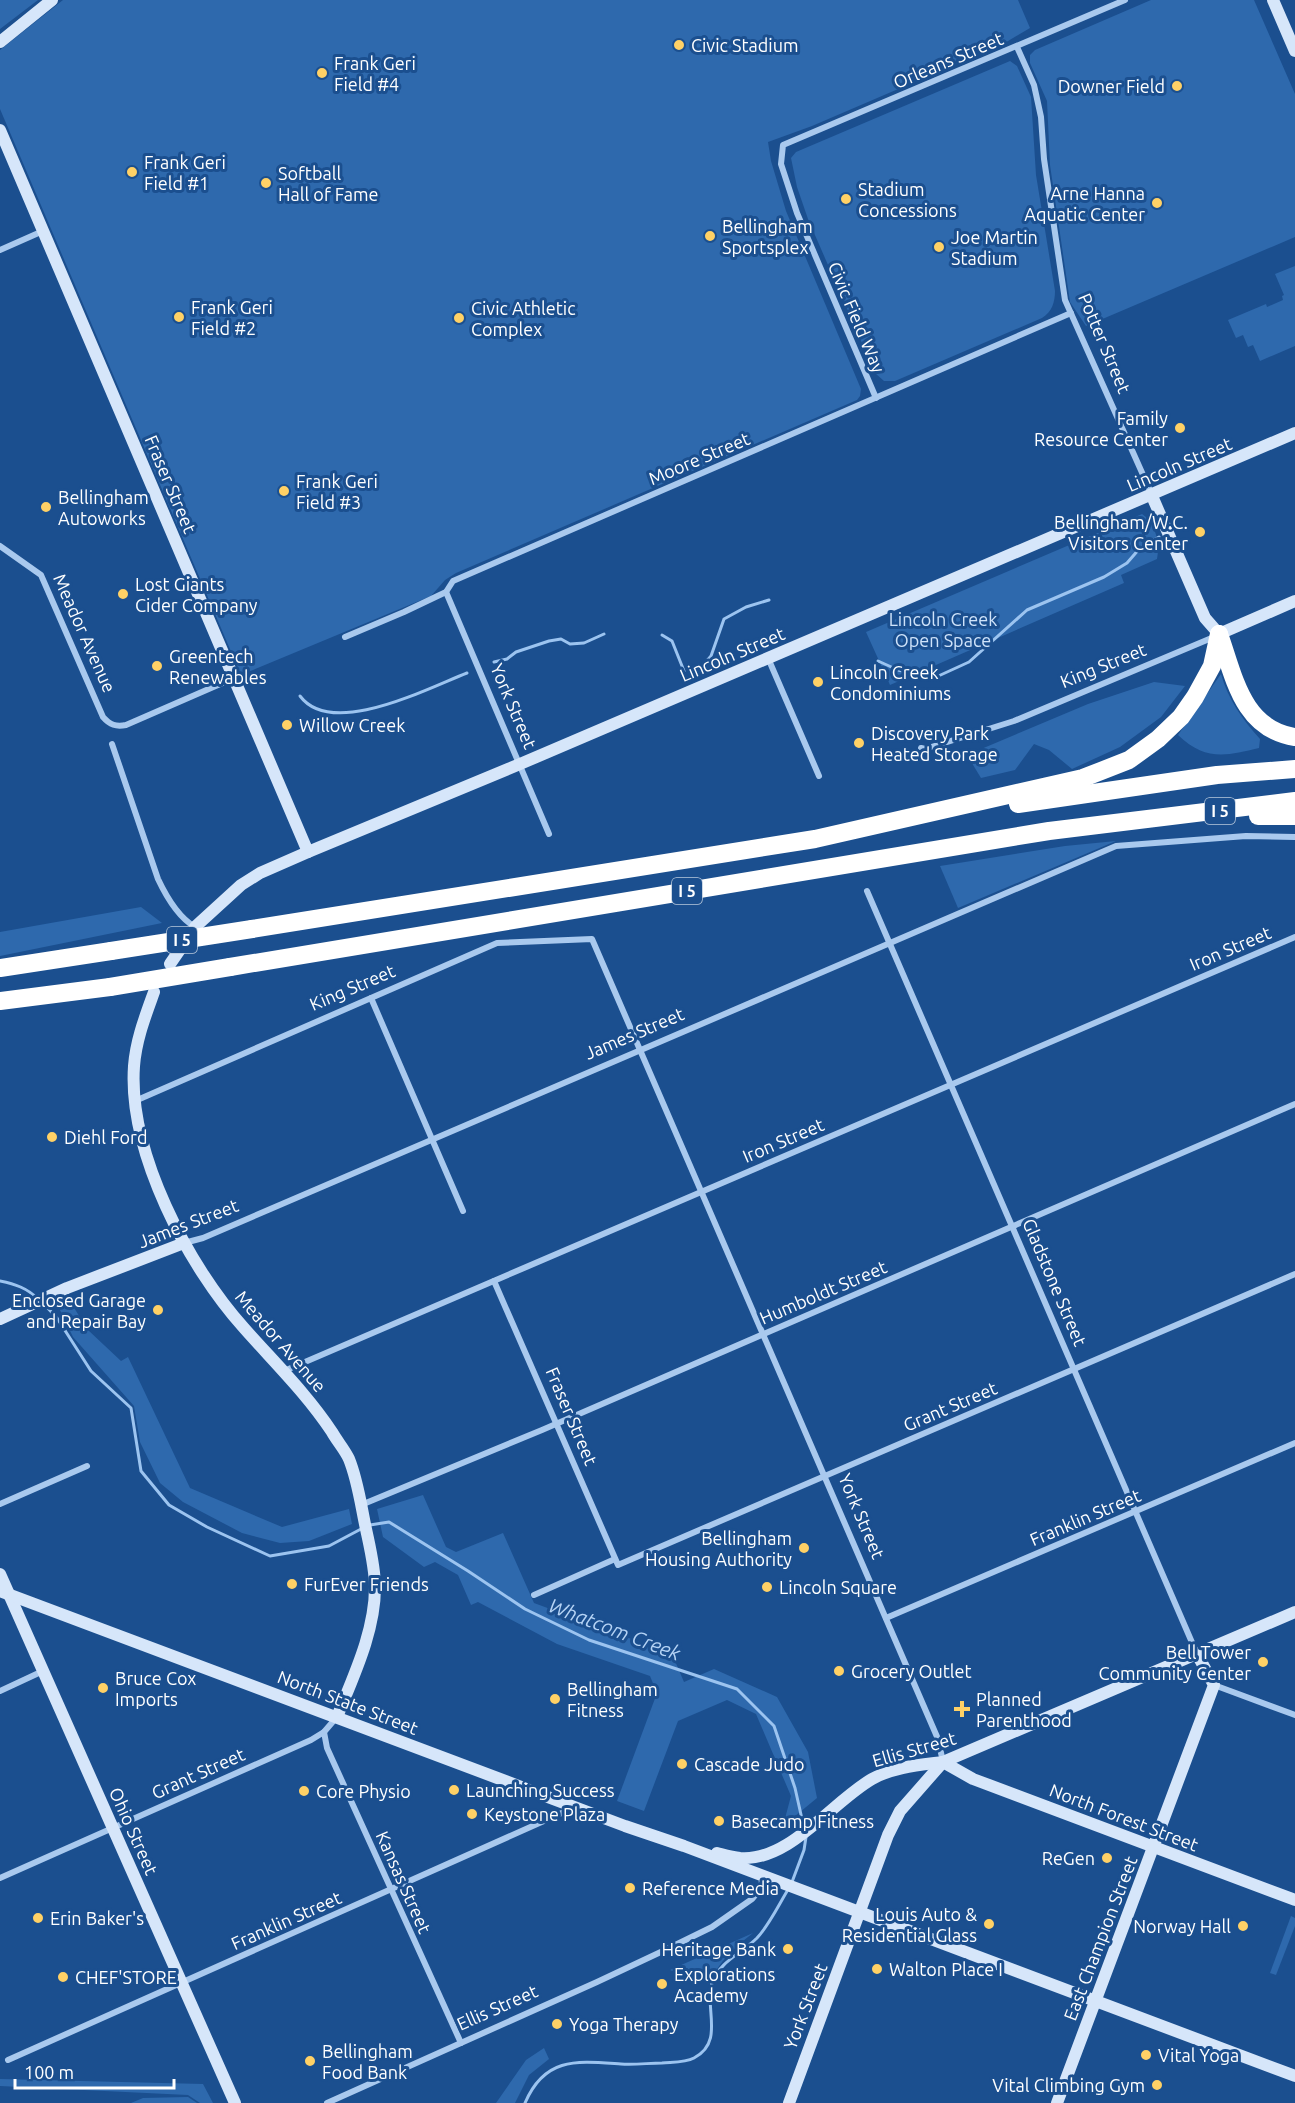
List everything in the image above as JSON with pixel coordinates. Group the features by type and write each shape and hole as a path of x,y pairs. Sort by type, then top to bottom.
{"highway":[{"path":"1220,634 1234,681 1247,707 1264,724 1285,736 1295,737"},
{"path":"895,822 1083,778 1129,760 1158,740 1181,717 1212,666 1220,634"},
{"name":"I 5","path":"2,967 803,841 895,822 1216,775 1295,769"},
{"name":"I 5","path":"0,1001 110,987 1049,831 1295,801"},
{"path":"1146,820 1295,816"}],"street":[{"path":"0,42 52,0"},
{"name":"Orleans Street","path":"783,146 1125,0"},
{"path":"1273,0 1295,51"},
{"name":"Potter Street","path":"1017,47 1034,85 1041,117 1044,159 1065,300 1205,618 1220,634"},
{"name":"Fraser Street","path":"0,130 308,852"},
{"name":"Civic Field Way","path":"783,146 781,164 797,213 876,398"},
{"path":"0,250 43,231"},
{"name":"Moore Street","path":"345,638 446,592 453,581 1071,313"},
{"name":"Lincoln Street","path":"195,927 241,885 260,873 1295,433"},
{"name":"Meador Avenue","path":"0,546 40,575 103,717 109,723 118,726 126,725 234,678"},
{"name":"York Street","path":"446,592 549,834"},
{"name":"King Street","path":"921,748 925,749 1014,721 1195,646 1295,601"},
{"path":"768,657 819,776"},
{"path":"112,744 158,879 186,922 195,927"},
{"name":"James Street","path":"3,1318 67,1288 184,1243 203,1238 1116,846 1246,836 1295,837"},
{"name":"Gladstone Street","path":"867,891 1197,1654 1214,1685"},
{"name":"Iron Street","path":"283,1371 1295,937"},
{"name":"York Street","path":"592,939 938,1739 943,1762 900,1811 881,1850 789,2103"},
{"name":"King Street","path":"134,1101 497,943 592,939"},
{"path":"170,964 181,948"},
{"name":"Meador Avenue","path":"154,992 139,1032 135,1052 134,1101 139,1132 168,1211 184,1243 242,1326 321,1416 348,1458 357,1485 372,1559 375,1588 371,1623 357,1668 336,1717"},
{"path":"371,998 463,1211"},
{"name":"Humboldt Street","path":"361,1505 556,1424 1295,1104"},
{"name":"Grant Street","path":"534,1595 825,1476 1295,1274"},
{"name":"Fraser Street","path":"494,1281 616,1562"},
{"name":"Franklin Street","path":"886,1618 1295,1443"},
{"path":"0,1504 87,1466"},
{"name":"Ohio Street","path":"0,1574 4,1593 43,1671 235,2103"},
{"name":"North State Street","path":"4,1593 684,1846"},
{"name":"Ellis Street","path":"684,1846 741,1858 762,1855 788,1844 866,1783 883,1774 901,1768 943,1762 1295,1612"},
{"path":"0,1690 43,1671"},
{"path":"1214,1685 1295,1715"},
{"name":"East Champion Street","path":"1057,2103 1214,1685"},
{"name":"Grant Street","path":"0,1878 311,1740 324,1732 336,1717"},
{"name":"Kansas Street","path":"324,1732 327,1748 461,2043"},
{"name":"North Forest Street","path":"943,1762 973,1779 1295,1900"},
{"name":"Franklin Street","path":"8,2060 576,1807"},
{"path":"684,1846 1295,2076"},
{"name":"Ellis Street","path":"327,2103 597,1982 712,1927 752,1899 765,1878"}],"green space":[{"path":"0,0 38,0 0,29"},
{"name":"Civic Athletic Complex","path":"63,0 1018,0 1030,28 1003,44 812,126 768,142 771,161 786,211 861,389 857,400 456,573 445,580 431,596 241,675 0,109 0,50"},
{"path":"1151,0 1254,0 1295,94 1295,237 1086,326 1070,302 1050,165 1047,101 1030,63 1030,55 1035,50"},
{"name":"Joe Martin Stadium","path":"1010,61 1017,66 1031,97 1036,175 1055,291 1052,306 1042,318 895,381 884,381 875,373 808,219 797,187 791,158 796,152"},
{"path":"1295,266 1295,346 1260,361 1253,345 1248,347 1243,335 1236,338 1228,320 1266,304 1267,307 1283,300 1284,295 1275,274"},
{"name":"Lincoln Creek Open Space","path":"1142,514 1151,523 1156,534 1157,559 1121,575 1124,583 890,685 866,632"},
{"path":"1221,674 1236,708 1260,739 1259,748 1226,754 1207,753 1197,749 1178,735"},
{"path":"1154,682 1185,686 1161,717 1120,747 1072,769 1049,750 1034,744 1015,770 981,778 967,755 1088,704"},
{"path":"1116,841 958,908 940,866 1065,846"},
{"path":"141,907 162,923 0,956 0,932"},
{"path":"71,1303 88,1330 121,1361 128,1357 190,1488 282,1527 349,1509 352,1524 309,1541 280,1543 242,1533 183,1502 160,1483 140,1442 134,1406 73,1337 59,1308"},
{"path":"423,1495 446,1547 456,1552 503,1533 534,1603 672,1654 684,1682 714,1669 777,1697 808,1752 817,1798 783,1826 791,1796 756,1714 727,1700 678,1721 644,1811 617,1801 657,1693 650,1676 557,1644 478,1602 471,1605 458,1575 435,1562 424,1567 383,1537 377,1509"},
{"path":"1291,1916 1295,1918 1295,1926 1276,1975 1270,1973"},
{"path":"753,1933 717,1968 709,1984 670,1970"},
{"path":"544,2048 549,2059 529,2075 515,2103 496,2103 526,2060"},
{"path":"0,2079 203,2084 213,2103 200,2103 188,2095 0,2086"},
{"path":"188,2097 197,2103 131,2103 143,2098"}],"waterway":[{"path":"878,661 898,670 934,678 969,662 1027,610 1104,577 1127,563 1140,548 1159,537"},
{"path":"705,663 711,656 724,619 746,607 769,600"},
{"path":"494,662 507,659 516,652 549,641 561,639 570,644 584,643 604,634"},
{"path":"662,635 672,641 684,671"},
{"path":"300,696 315,708 334,713 357,712 405,698 467,673"},
{"name":"Whatcom Creek","path":"0,1281 20,1287 38,1299"},
{"name":"Whatcom Creek","path":"43,1303 57,1318 91,1371 131,1408 141,1471 169,1505 207,1527 270,1556 329,1546 361,1529"},
{"name":"Whatcom Creek","path":"370,1525 389,1522 525,1609 589,1640 737,1689 774,1726 795,1788 804,1828"},
{"name":"Whatcom Creek","path":"792,1882 804,1850 806,1837"},
{"name":"Whatcom Creek","path":"525,2103 542,2077 564,2065 591,2062 631,2064 678,2062 690,2060 703,2051 709,2043 711,2034 710,1993 715,1976 725,1963 757,1938 789,1888"}],"place":[{"name":"Civic Stadium","path":"679,45"},
{"name":"Frank Geri Field #4","path":"322,73"},
{"name":"Downer Field","path":"1177,86"},
{"name":"Frank Geri Field #1","path":"132,172"},
{"name":"Softball Hall of Fame","path":"266,183"},
{"name":"Stadium Concessions","path":"846,199"},
{"name":"Arne Hanna Aquatic Center","path":"1157,203"},
{"name":"Bellingham Sportsplex","path":"710,236"},
{"name":"Joe Martin Stadium","path":"939,247"},
{"name":"Frank Geri Field #2","path":"179,317"},
{"name":"Civic Athletic Complex","path":"459,318"},
{"name":"Family Resource Center","path":"1180,428"},
{"name":"Frank Geri Field #3","path":"284,491"},
{"name":"Bellingham Autoworks","path":"46,507"},
{"name":"Bellingham/W.C. Visitors Center","path":"1200,532"},
{"name":"Lost Giants Cider Company","path":"123,594"},
{"name":"Greentech Renewables","path":"157,666"},
{"name":"Lincoln Creek Condominiums","path":"818,682"},
{"name":"Willow Creek","path":"287,725"},
{"name":"Discovery Park Heated Storage","path":"859,743"},
{"name":"Diehl Ford","path":"52,1137"},
{"name":"Enclosed Garage and Repair Bay","path":"158,1310"},
{"name":"Bellingham Housing Authority","path":"804,1548"},
{"name":"FurEver Friends","path":"292,1584"},
{"name":"Lincoln Square","path":"767,1587"},
{"name":"Bell Tower Community Center","path":"1263,1662"},
{"name":"Grocery Outlet","path":"839,1671"},
{"name":"Bruce Cox Imports","path":"103,1688"},
{"name":"Bellingham Fitness","path":"555,1699"},
{"name":"Planned Parenthood","path":"962,1709"},
{"name":"Cascade Judo","path":"682,1764"},
{"name":"Launching Success","path":"454,1790"},
{"name":"Core Physio","path":"304,1791"},
{"name":"Keystone Plaza","path":"472,1814"},
{"name":"Basecamp Fitness","path":"719,1821"},
{"name":"ReGen","path":"1107,1858"},
{"name":"Reference Media","path":"630,1888"},
{"name":"Erin Baker's","path":"38,1918"},
{"name":"Louis Auto & Residential Glass","path":"989,1924"},
{"name":"Norway Hall","path":"1243,1926"},
{"name":"Heritage Bank","path":"788,1949"},
{"name":"Walton Place I","path":"877,1969"},
{"name":"CHEF'STORE","path":"63,1977"},
{"name":"Explorations Academy","path":"662,1984"},
{"name":"Yoga Therapy","path":"557,2024"},
{"name":"Vital Yoga","path":"1146,2055"},
{"name":"Bellingham Food Bank","path":"310,2061"},
{"name":"Vital Climbing Gym","path":"1157,2085"}]}
